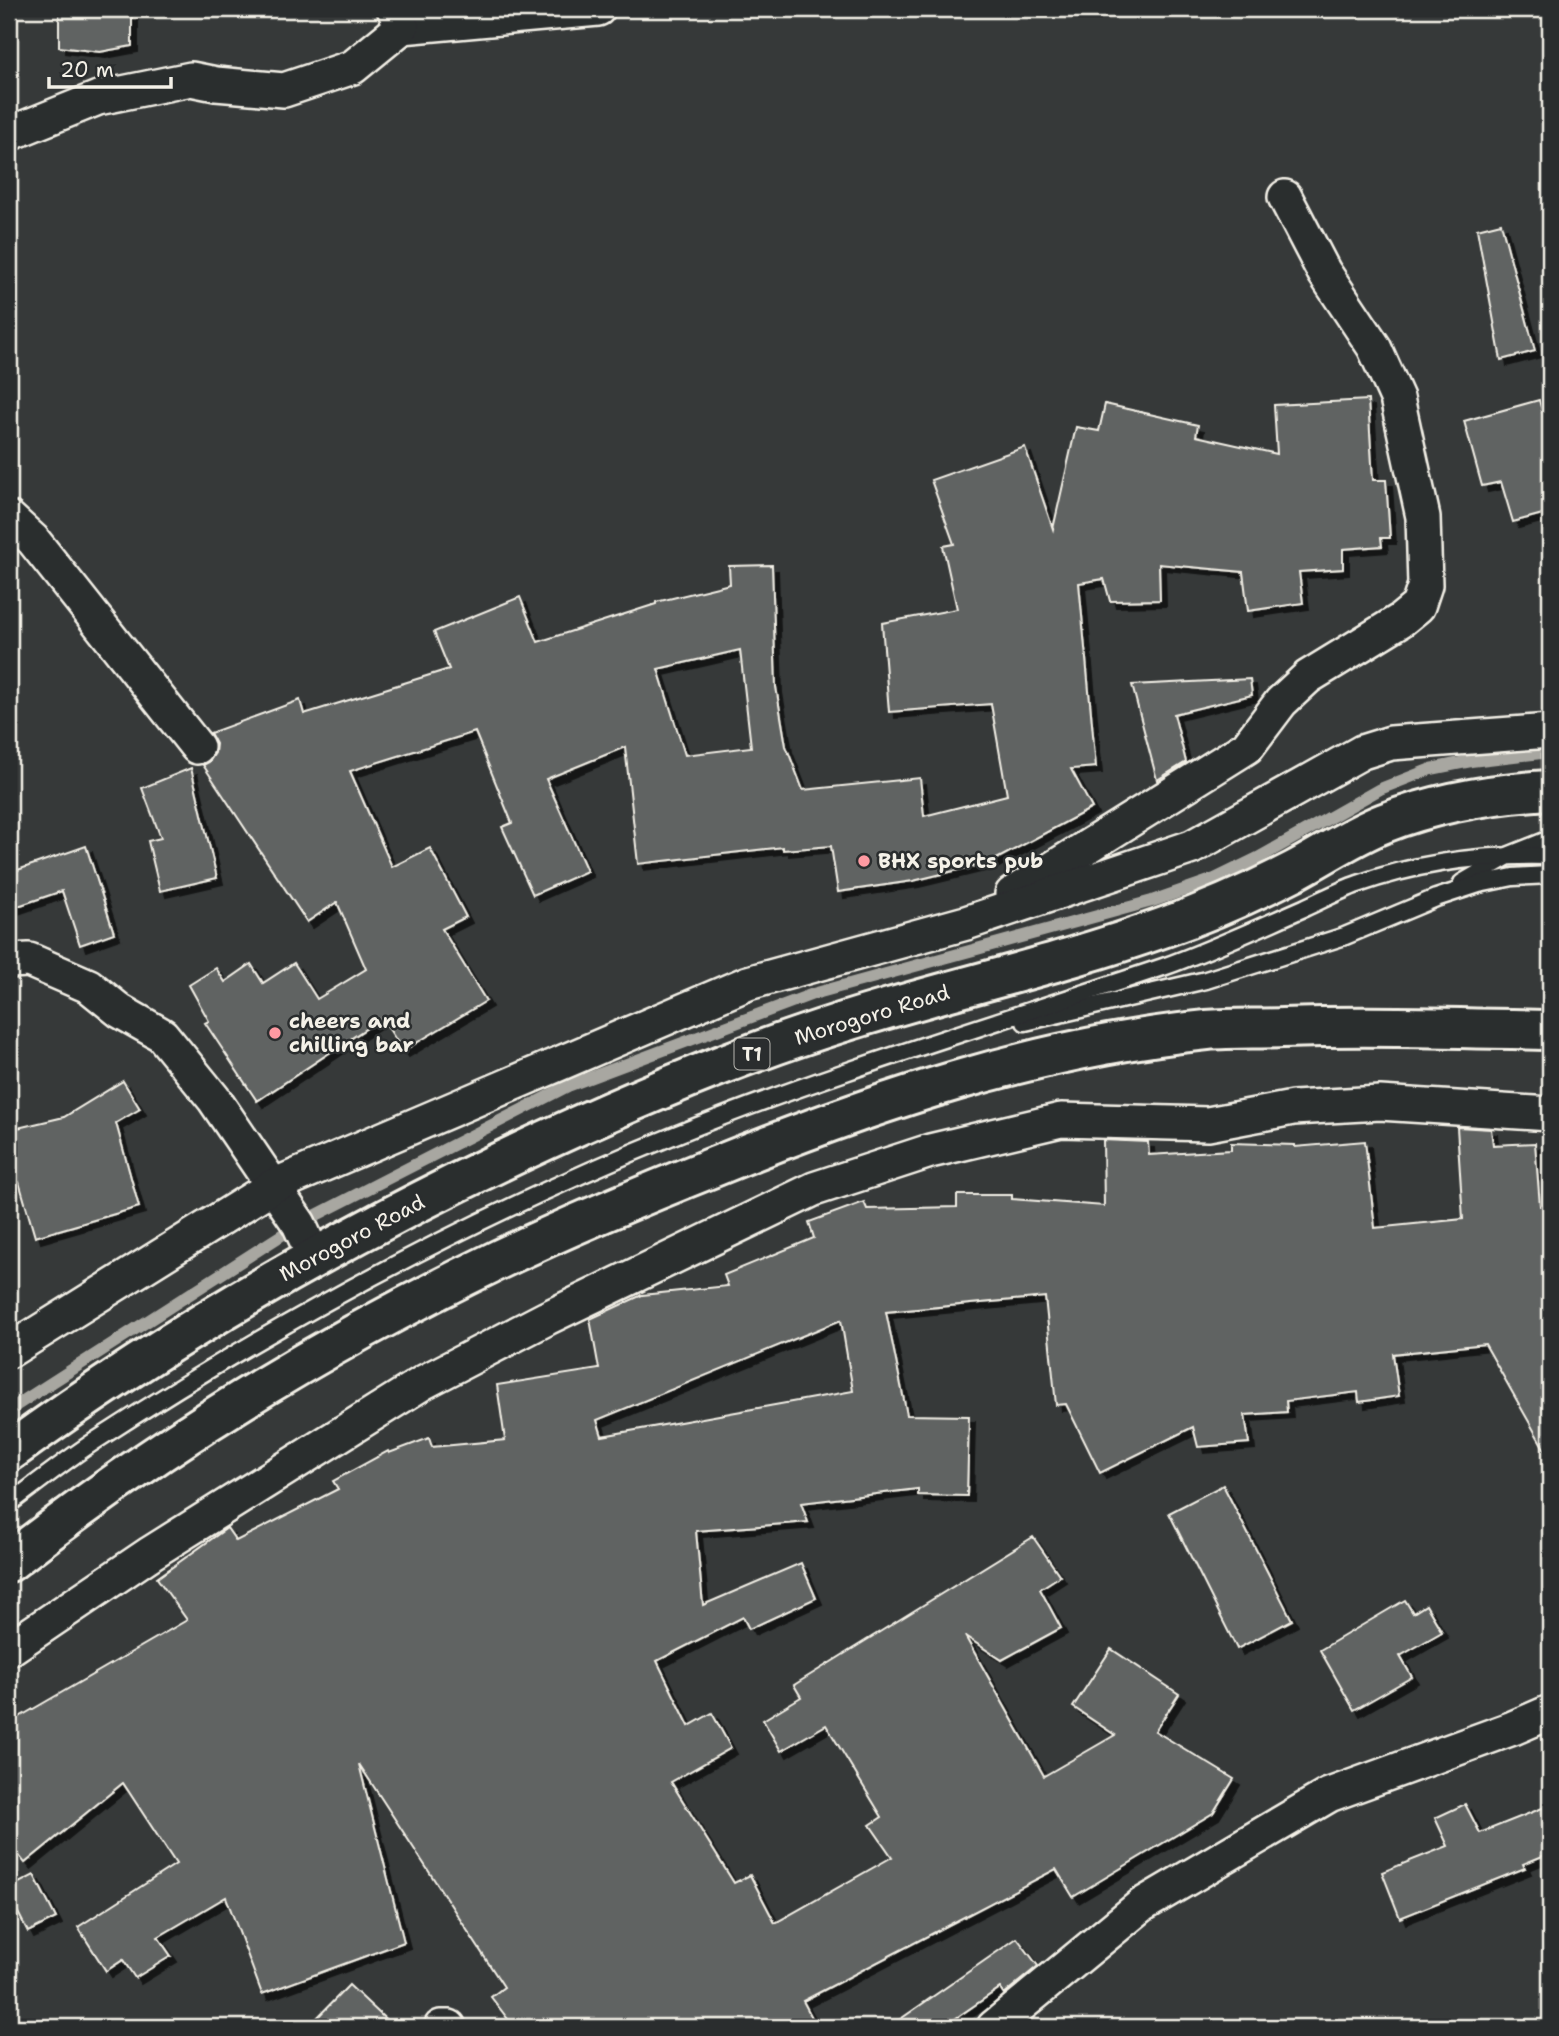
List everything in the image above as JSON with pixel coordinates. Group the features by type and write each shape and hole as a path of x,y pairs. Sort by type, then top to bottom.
{"highway":[{"name":"Morogoro Road","path":"9,1452 196,1325 314,1257 509,1157 602,1115 717,1067 804,1035 1156,931 1221,906 1381,824 1431,807 1499,793 1550,790"},
{"path":"9,1562 53,1527 206,1422 354,1335 500,1259 636,1199 819,1126 943,1084 1069,1051 1208,1030 1347,1026 1550,1030"}],"street":[{"path":"9,134 98,98 191,79 216,85 284,90 352,67 398,18 598,9"},
{"path":"966,923 1247,747 1281,702 1308,677 1401,620 1418,606 1424,585 1423,517 1397,398 1374,347 1324,272 1285,198"},
{"path":"9,517 41,550 197,747"},
{"path":"9,1352 273,1186 748,983 966,923 1192,847 1362,752 1391,743 1550,732"},
{"path":"9,961 29,960 89,986 120,1011 162,1035 214,1099 299,1224 314,1257"},
{"path":"9,1649 151,1553 424,1382 547,1318 814,1189 930,1151 1061,1120 1208,1124 1293,1108 1380,1103 1550,1114"},
{"path":"994,2027 1142,1905 1329,1795 1550,1712"},
{"path":"440,2027 449,2027"}],"lane":[{"path":"1436,898 1510,855 1550,839"},
{"path":"9,1504 95,1441 230,1358 391,1268 531,1198 675,1135 811,1084 1170,964 1356,885 1406,869 1510,855 1550,856"},
{"path":"937,1042 1206,980 1345,936 1436,898 1479,884 1513,877 1550,875"}],"building":[{"path":"59,9 132,9 132,46 100,52 59,47"},
{"path":"1501,223 1535,351 1501,360 1477,229"},
{"path":"1368,400 1373,480 1386,480 1390,538 1381,538 1382,546 1343,549 1343,569 1299,572 1303,603 1248,611 1243,572 1159,564 1160,600 1110,601 1104,579 1079,583 1096,767 1071,769 1092,808 991,862 913,881 838,892 831,846 783,850 783,847 638,864 625,747 546,779 587,871 533,895 502,827 512,823 475,732 350,771 392,867 430,848 466,917 442,929 486,1001 403,1051 382,1018 257,1101 205,1023 209,1021 189,985 216,968 225,982 251,964 263,983 294,963 317,999 366,969 337,902 307,922 203,765 209,762 215,753 216,744 210,733 300,700 304,714 449,669 434,632 520,597 538,642 656,602 730,584 729,566 772,565 776,687 786,746 803,790 920,778 924,816 1007,795 991,704 889,712 882,623 957,609 943,546 954,544 931,480 1025,447 1053,529 1076,427 1099,431 1105,404 1198,425 1196,436 1277,454 1274,405","holes":["740,650 751,747 685,755 658,669"]},
{"path":"1539,400 1550,440 1550,512 1513,522 1501,482 1482,486 1464,421"},
{"path":"1250,679 1252,695 1174,714 1186,762 1157,780 1132,685"},
{"path":"191,768 217,878 160,891 148,841 161,838 142,788"},
{"path":"86,846 114,933 80,945 62,891 9,909 9,873"},
{"path":"123,1081 140,1109 116,1123 139,1207 35,1237 19,1182 9,1185 9,1130 64,1117"},
{"path":"1457,1127 1491,1129 1493,1145 1535,1143 1540,1206 1550,1205 1550,1459 1485,1344 1393,1354 1399,1396 1359,1402 1358,1392 1286,1401 1287,1412 1245,1415 1249,1443 1198,1447 1193,1427 1100,1473 1066,1404 1056,1405 1045,1297 886,1312 907,1415 969,1416 967,1496 918,1495 918,1489 801,1503 808,1522 696,1531 703,1605 801,1563 816,1598 749,1629 743,1617 657,1661 689,1726 712,1713 731,1748 671,1782 734,1883 750,1875 775,1923 892,1857 870,1825 882,1817 826,1725 781,1751 763,1720 801,1697 794,1685 1033,1537 1060,1576 1040,1589 1061,1628 1002,1660 965,1636 1044,1776 1115,1735 1073,1707 1111,1649 1179,1694 1155,1731 1234,1779 1213,1813 1073,1897 1056,1869 803,2001 817,2027 514,2027 491,1997 504,1987 359,1764 404,1942 262,1994 226,1897 158,1937 171,1956 135,1978 123,1960 106,1971 78,1927 176,1864 123,1783 25,1863 9,1843 9,1723 187,1620 157,1578 227,1528 236,1541 338,1489 333,1481 388,1451 389,1453 429,1438 432,1447 505,1440 497,1385 599,1369 590,1319 642,1295 728,1286 724,1275 814,1238 809,1222 864,1202 867,1209 957,1207 957,1195 1012,1195 1012,1199 1104,1206 1103,1140 1148,1142 1149,1155 1231,1150 1231,1143 1295,1147 1365,1141 1375,1228 1463,1219","holes":["841,1320 853,1391 602,1436 597,1420"]},
{"path":"1223,1485 1292,1620 1237,1649 1169,1513"},
{"path":"1405,1600 1413,1613 1426,1605 1442,1632 1400,1656 1412,1677 1354,1710 1320,1650"},
{"path":"1465,1804 1480,1833 1550,1805 1550,1853 1523,1864 1525,1868 1400,1918 1382,1872 1448,1846 1435,1818"},
{"path":"34,1875 56,1918 28,1932 9,1895 9,1888"},
{"path":"1017,1938 1038,1966 1004,1994 1000,1988 943,2027 889,2027"},
{"path":"349,1985 394,2027 308,2027"}],"waterway":[{"path":"9,1410 299,1224 568,1086 813,994 1152,901 1215,879 1258,858 1380,789 1431,769 1471,761 1550,752"}],"place":[{"name":"BHX sports pub","path":"864,861"},
{"name":"cheers and chilling bar","path":"275,1033"}]}
